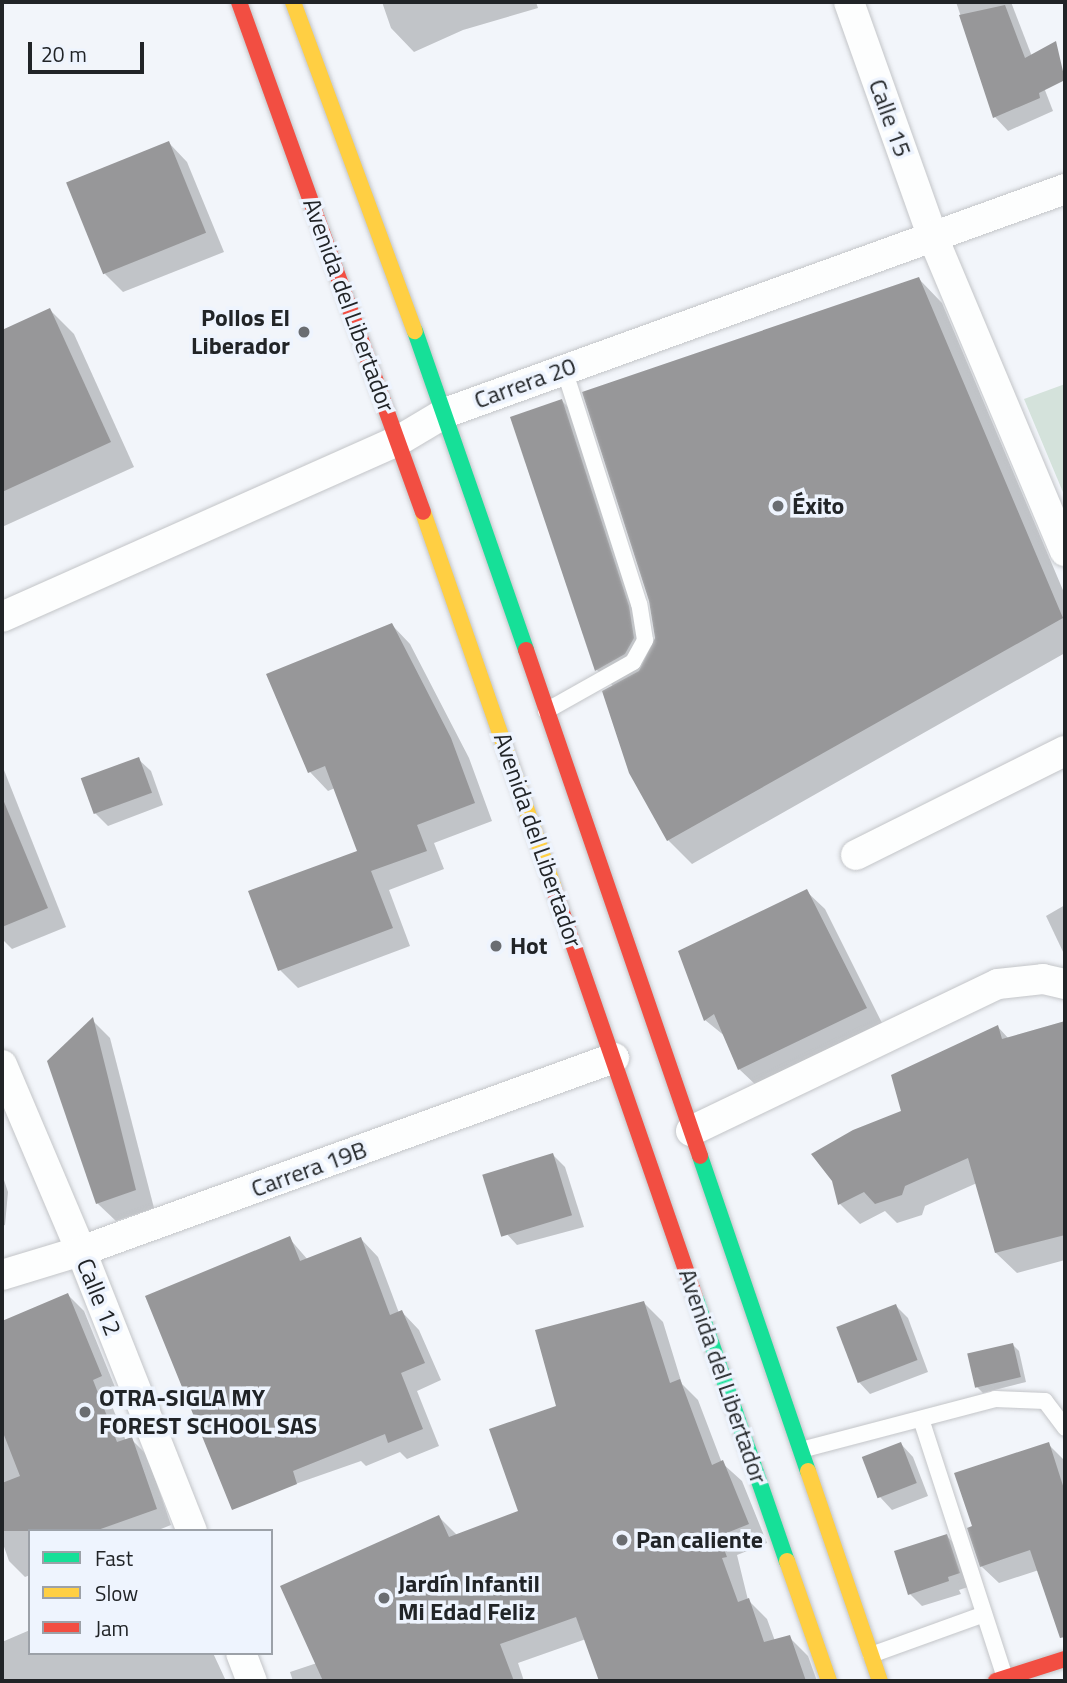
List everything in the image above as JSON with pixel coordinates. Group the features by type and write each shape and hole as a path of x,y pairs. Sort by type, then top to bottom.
{"main road":[{"name":"Avenida del Libertador","path":"239,2 398,441 829,1681"},
{"name":"Avenida del Libertador","path":"293,2 445,413 880,1681"},
{"path":"1001,1680 1065,1659"}],"street":[{"name":"Calle 15","path":"849,2 932,235 1065,551"},
{"name":"Carrera 20","path":"2,617 398,441 445,413 1065,189"},
{"path":"856,855 1065,751"},
{"path":"691,1131 998,984 1043,979 1065,984"},
{"name":"Carrera 19B","path":"2,1275 80,1251 614,1058"},
{"name":"Calle 12","path":"2,1065 191,1529"},
{"path":"242,1655 252,1681"}],"lane":[{"path":"547,711 634,662 645,640 639,604 564,369"},
{"path":"801,1451 995,1399 1045,1401 1065,1428"},
{"path":"921,1419 984,1614 1001,1680"},
{"path":"871,1655 984,1614"}],"shaded area":[{"path":"1065,384 1065,497 1024,399"}],"building":[{"path":"1005,5 1025,58 1056,41 1065,80 1039,93 1040,98 993,118 959,15"},
{"path":"169,141 206,233 103,274 66,183"},
{"name":"Éxito","path":"919,277 1063,618 667,841 629,773 602,691 639,671 655,638 649,601 582,392"},
{"path":"50,308 111,442 2,492 2,330"},
{"path":"562,399 629,606 634,638 625,654 595,671 510,417"},
{"path":"392,623 451,738 475,803 417,825 427,851 371,871 393,928 278,971 248,891 357,851 325,766 308,773 266,674"},
{"path":"139,757 152,793 94,814 81,778"},
{"path":"2,797 48,908 2,927"},
{"path":"807,889 867,1008 738,1070 714,1014 704,1021 678,951"},
{"path":"93,1017 136,1190 96,1204 47,1061"},
{"path":"1065,1021 1065,1235 995,1253 968,1158 905,1186 902,1195 875,1204 864,1192 838,1205 832,1181 811,1154 853,1130 901,1111 891,1075 998,1025 1002,1039"},
{"path":"553,1153 572,1215 501,1237 482,1175"},
{"path":"290,1236 300,1261 361,1237 390,1315 402,1310 425,1363 401,1373 423,1429 388,1443 385,1434 293,1471 297,1484 232,1510 145,1296"},
{"path":"68,1293 102,1376 93,1380 117,1442 132,1437 157,1509 101,1529 2,1531 2,1483 20,1476 2,1430 2,1321"},
{"path":"644,1301 670,1383 680,1379 712,1465 723,1460 749,1524 719,1536 727,1557 722,1558 738,1602 749,1598 764,1642 790,1635 806,1681 599,1681 576,1617 500,1644 514,1681 323,1681 280,1586 439,1515 449,1537 518,1511 489,1429 556,1406 535,1330"},
{"path":"896,1304 918,1360 858,1383 836,1327"},
{"path":"1013,1343 1021,1377 975,1388 967,1354"},
{"path":"901,1442 917,1483 878,1498 862,1457"},
{"path":"1049,1442 1065,1492 1065,1637 1060,1638 1030,1550 980,1567 967,1528 972,1526 954,1473"},
{"path":"947,1534 960,1573 948,1577 949,1581 908,1595 894,1551"}],"traffic: fast":[{"path":"415,331 526,650"},
{"path":"700,1156 808,1471"},
{"path":"695,1296 787,1561"}],"traffic: slow":[{"path":"293,2 415,331"},
{"path":"423,512 554,889"},
{"path":"808,1471 880,1681"},
{"path":"787,1561 829,1681"}],"traffic: jam":[{"path":"239,2 423,512"},
{"path":"526,650 700,1156"},
{"path":"554,889 695,1296"},
{"path":"996,1681 1065,1659"}],"place":[{"name":"Pollos El Liberador","path":"304,332"},
{"name":"Éxito","path":"778,506"},
{"name":"Hot","path":"496,946"},
{"name":"OTRA-SIGLA MY FOREST SCHOOL SAS","path":"85,1412"},
{"name":"Pan caliente","path":"622,1540"},
{"name":"Jardín Infantil Mi Edad Feliz","path":"384,1598"}]}
